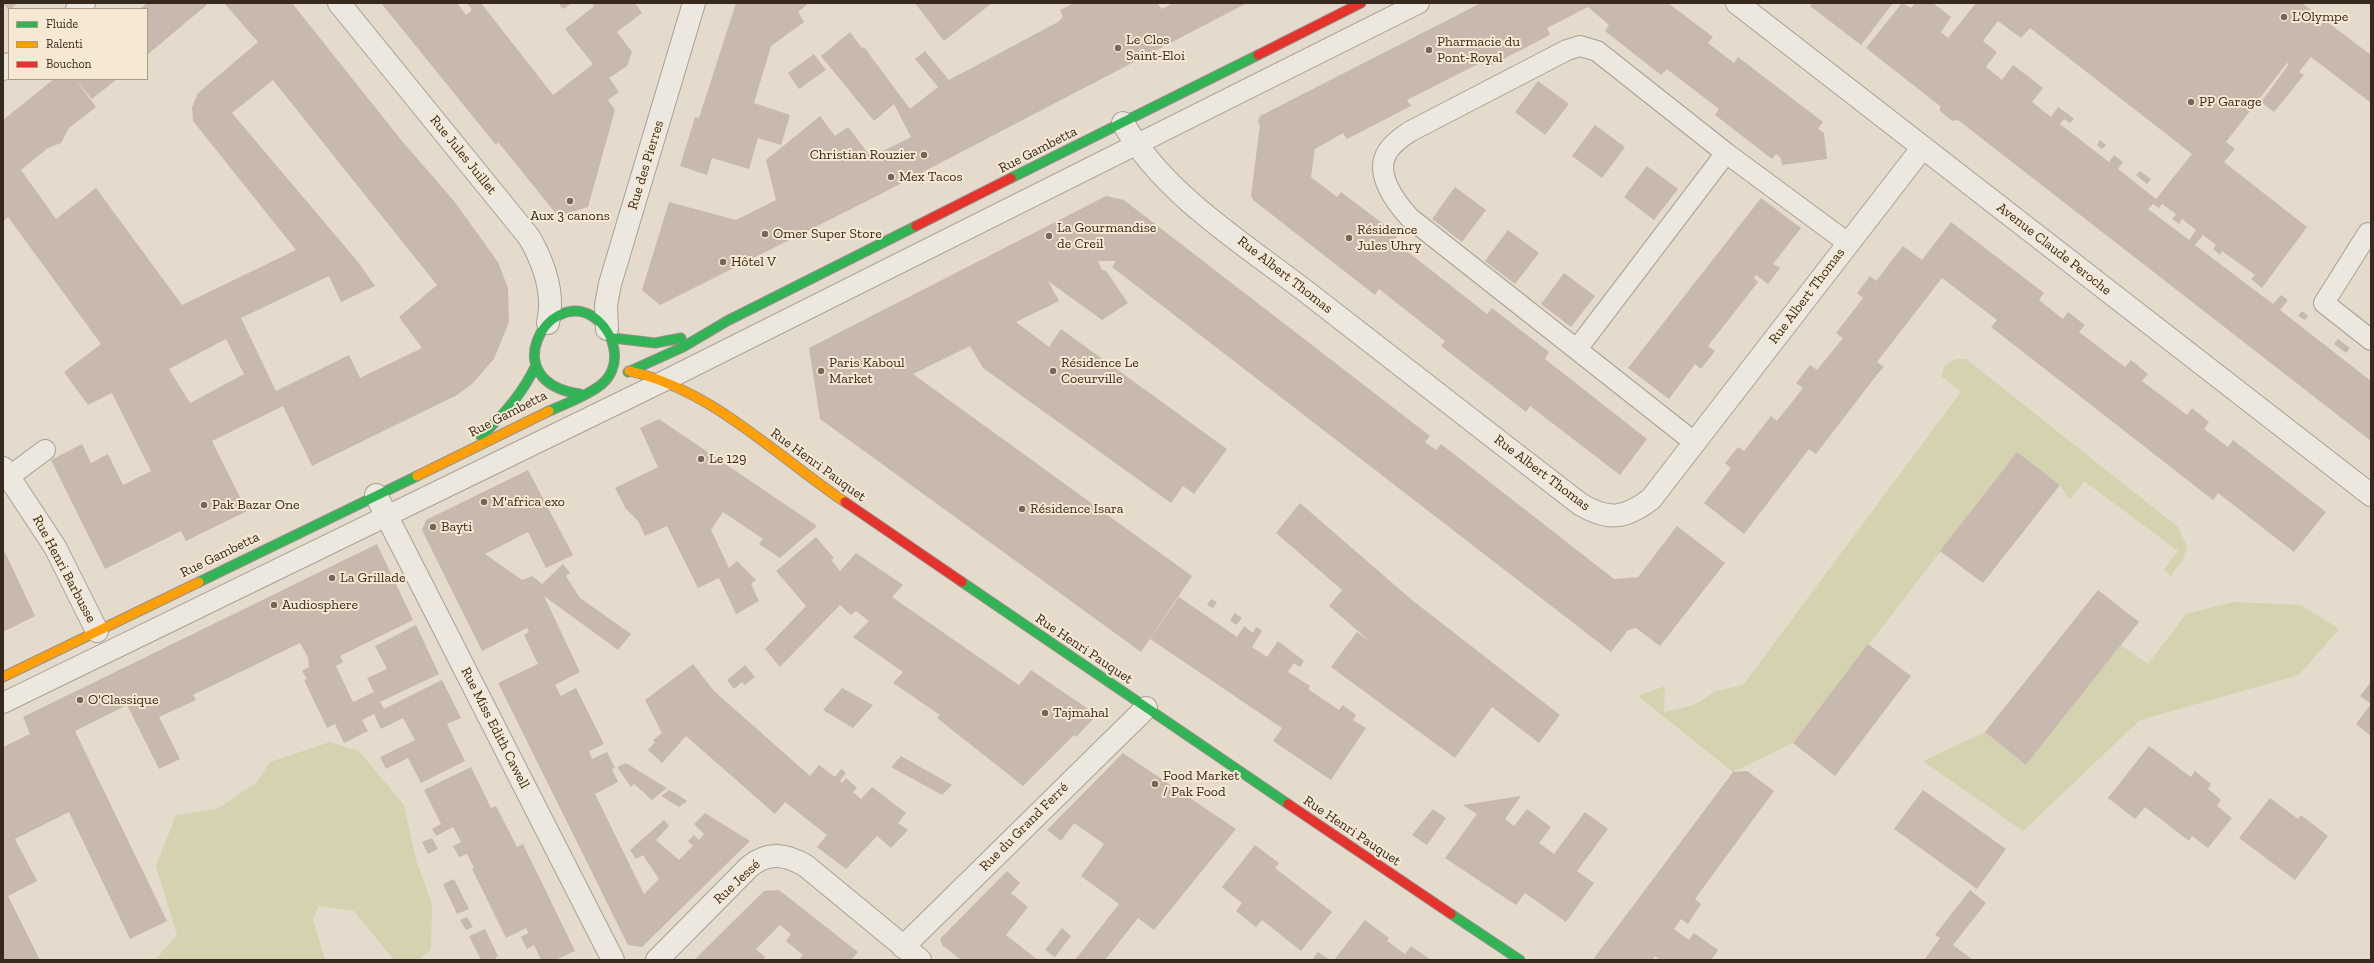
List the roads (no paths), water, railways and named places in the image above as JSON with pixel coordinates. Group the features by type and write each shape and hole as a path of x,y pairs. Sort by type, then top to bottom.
{"main road":[{"name":"Rue Gambetta","path":"604,382 683,347 728,321 1361,3"},
{"path":"576,312 593,317 610,334 616,358 612,371 604,382 593,390 580,394 567,394 555,390 545,382 536,365 534,353 540,332 548,323 564,314 576,312"},
{"name":"Rue Gambetta","path":"610,334 644,345 655,344 678,339 728,321"},
{"name":"Rue Gambetta","path":"450,459 473,443 502,417 527,383 536,365"},
{"name":"Rue Henri Pauquet","path":"629,371 666,380 691,393 736,423 808,476 1146,708 1520,960"},
{"name":"Rue Gambetta","path":"3,677 580,394"}],"street":[{"name":"Rue Jules Juillet","path":"339,3 529,237 544,268 548,281 551,300 548,323"},
{"name":"Rue des Pierres","path":"610,334 606,305 610,284 694,3"},
{"name":"Avenue Claude Peroche","path":"1737,3 2371,495"},
{"name":"Rue Albert Thomas","path":"1123,123 1135,144 1158,172 1216,222 1580,504 1595,513 1608,516 1638,509 1651,499 1923,147"},
{"name":"Rue Henri Barbusse","path":"6,472 56,547 97,631"},
{"name":"Rue Miss Edith Cawell","path":"376,495 613,960"},
{"name":"Rue du Grand Ferré","path":"911,953 1146,708"},
{"name":"Rue Jessé","path":"657,960 750,867 765,857 774,855 794,859 806,866 911,953"}],"lane":[{"path":"3,703 666,380 1419,3"},
{"path":"1694,442 1410,218 1398,205 1387,182 1384,161 1387,151 1409,132 1567,50 1580,46 1597,51 1726,153 1848,243"},
{"path":"1577,349 1726,153"},
{"path":"2368,233 2324,303 2371,340"},
{"path":"6,472 45,450"}],"place":[{"name":"L'Olympe","path":"2284,17"},
{"name":"Le Clos Saint-Eloi","path":"1118,48"},
{"name":"Pharmacie du Pont-Royal","path":"1429,50"},
{"name":"PP Garage","path":"2191,102"},
{"name":"Christian Rouzier","path":"924,155"},
{"name":"Mex Tacos","path":"891,177"},
{"name":"Aux 3 canons","path":"570,201"},
{"name":"Omer Super Store","path":"765,234"},
{"name":"La Gourmandise de Creil","path":"1049,236"},
{"name":"Résidence Jules Uhry","path":"1349,238"},
{"name":"Hôtel V","path":"723,262"},
{"name":"Paris Kaboul Market","path":"821,371"},
{"name":"Résidence Le Coeurville","path":"1053,371"},
{"name":"Le 129","path":"701,459"},
{"name":"M'africa exo","path":"484,502"},
{"name":"Pak Bazar One","path":"204,505"},
{"name":"Résidence Isara","path":"1022,509"},
{"name":"Bayti","path":"433,527"},
{"name":"La Grillade","path":"332,578"},
{"name":"Audiosphere","path":"274,605"},
{"name":"O'Classique","path":"80,700"},
{"name":"Tajmahal","path":"1045,713"},
{"name":"Food Market / Pak Food","path":"1155,784"}]}
